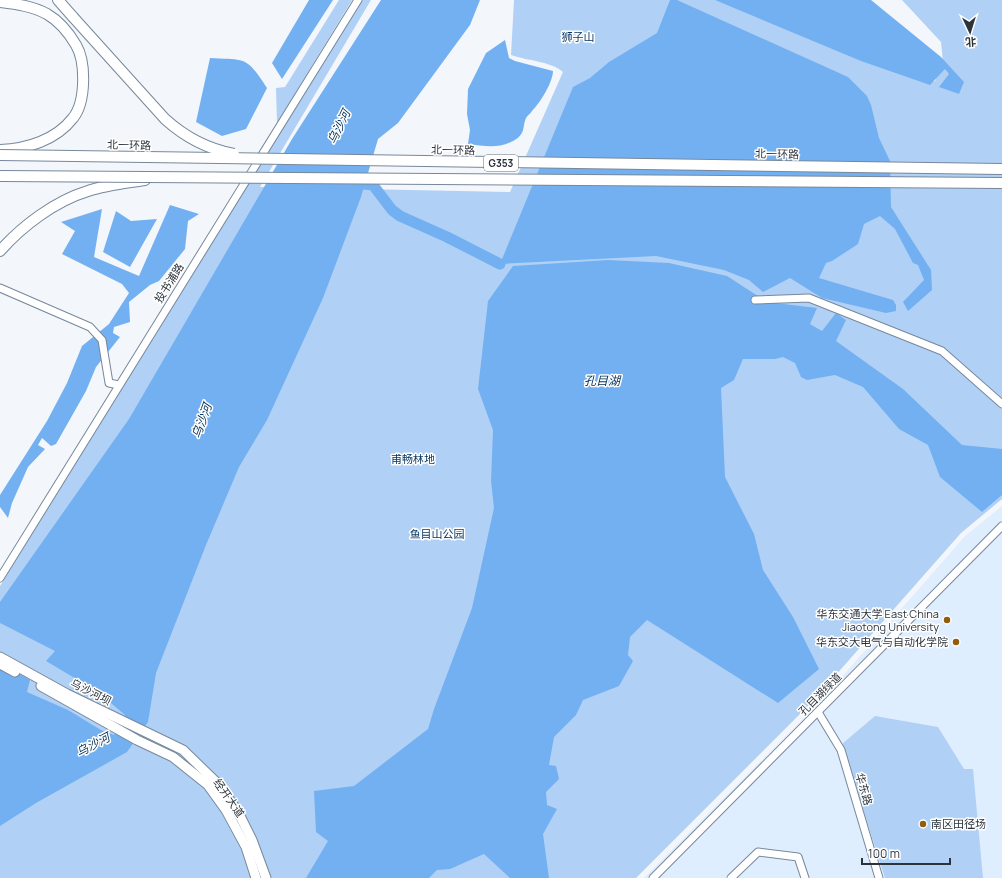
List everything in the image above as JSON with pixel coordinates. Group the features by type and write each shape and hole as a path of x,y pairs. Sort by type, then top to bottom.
{"highway":[{"path":"58,0 165,119 180,132 193,140 218,151 234,155 316,155 349,161"},
{"path":"0,2 30,6 47,14 64,28 77,46 83,67 82,96 74,117 57,133 42,142 0,150"},
{"name":"北一环路","path":"0,155 1002,169"},
{"name":"G353","path":"0,176 1002,183"},
{"path":"0,251 17,232 44,211 86,191 157,178"}],"main road":[{"name":"乌沙河坝","path":"0,657 108,719 137,740"},
{"name":"乌沙河坝","path":"0,664 108,719 174,744"},
{"name":"经开大道","path":"137,740 173,756 208,785 226,810 246,847 256,878"},
{"name":"经开大道","path":"174,744 183,750 218,784 238,812 252,840 266,878"}],"street":[{"name":"投书浦路","path":"0,578 358,0"},
{"path":"0,288 90,327 102,340 109,383 119,385"},
{"path":"755,300 809,298 942,351 1002,404"},
{"name":"孔目湖绿道","path":"653,878 1002,526"},
{"name":"华东路","path":"818,712 841,750 879,878"},
{"path":"731,878 758,852 798,857 805,878"}],"shaded area":[{"name":"华东交通大学 East China Jiaotong University","path":"1002,506 1002,878 644,878 819,703 965,536"}],"green space":[{"path":"339,0 352,0 277,123 276,88 285,87"},
{"name":"鱼目山公园","path":"358,0 371,0 260,187 510,192 563,72 558,68 545,63 511,55 514,0 755,0 930,82 935,81 943,62 941,42 902,0 1002,0 1002,499 961,533 812,702 636,878 0,878 0,586"},
{"name":"南区田径场","path":"875,716 938,727 964,769 973,769 983,878 885,878 842,744"}],"water":[{"path":"309,0 333,0 282,79 272,63"},
{"name":"乌沙河","path":"381,0 480,0 470,25 398,123 378,139 361,197 323,298 267,420 239,467 206,545 156,673 148,722 127,752 36,803 0,826 0,663 30,680 27,692 68,710 101,730 114,735 125,715 98,692 46,661 55,651 0,623 0,602 129,419 292,139"},
{"path":"670,0 677,0 848,77 867,96 871,105 879,138 890,161 891,207 931,270 932,290 908,311 903,302 924,280 918,265 913,263 895,229 880,216 864,224 858,244 832,261 826,263 819,278 893,300 896,305 896,311 886,313 822,298 790,278 763,292 749,280 724,270 656,256 500,264 573,87 590,78 609,62 657,33"},
{"path":"715,0 871,0 941,57 964,82 959,94 939,87 949,74 945,69 930,85 861,61"},
{"path":"505,40 509,58 553,71 551,81 542,98 526,118 523,131 520,136 507,144 496,146 468,144 470,130 467,114 468,89 486,53"},
{"path":"210,58 232,59 244,62 254,70 267,88 246,129 222,136 196,122"},
{"path":"170,205 199,214 188,221 185,249 159,281 150,285 129,302 130,322 114,327 113,333 120,337 96,367 86,391 56,444 51,446 42,438 38,445 45,449 28,467 12,503 8,518 0,507 0,495 47,421 67,383 82,346 109,324 129,293 122,284 62,254 75,231 61,222 102,209 94,257 139,276"},
{"path":"116,211 131,221 157,219 130,267 103,252"},
{"name":"孔目湖","path":"608,260 669,263 727,276 767,302 817,308 810,324 822,331 836,313 846,320 836,341 903,389 962,445 1002,449 1002,495 982,512 940,477 928,445 899,429 863,387 835,375 807,380 801,377 795,363 783,357 775,359 743,359 734,380 721,388 725,477 754,534 763,570 793,617 819,669 778,703 647,620 630,637 628,655 633,661 619,686 583,700 576,715 554,737 549,765 556,766 559,779 546,792 547,805 557,809 543,834 549,878 510,878 484,854 450,869 437,870 429,878 306,878 328,841 316,832 314,791 354,786 428,729 472,608 494,508 491,481 493,430 478,389 488,301 513,266"}],"waterway":[{"path":"354,183 373,185 392,210 400,216 447,237 500,264"}],"place":[{"name":"华东交通大学 East China Jiaotong University","path":"947,620"},
{"name":"华东交大电气与自动化学院","path":"956,642"},
{"name":"南区田径场","path":"923,824"}],"park label":[{"name":"狮子山","path":"578,37"},
{"name":"甫畅林地","path":"413,459"}]}
